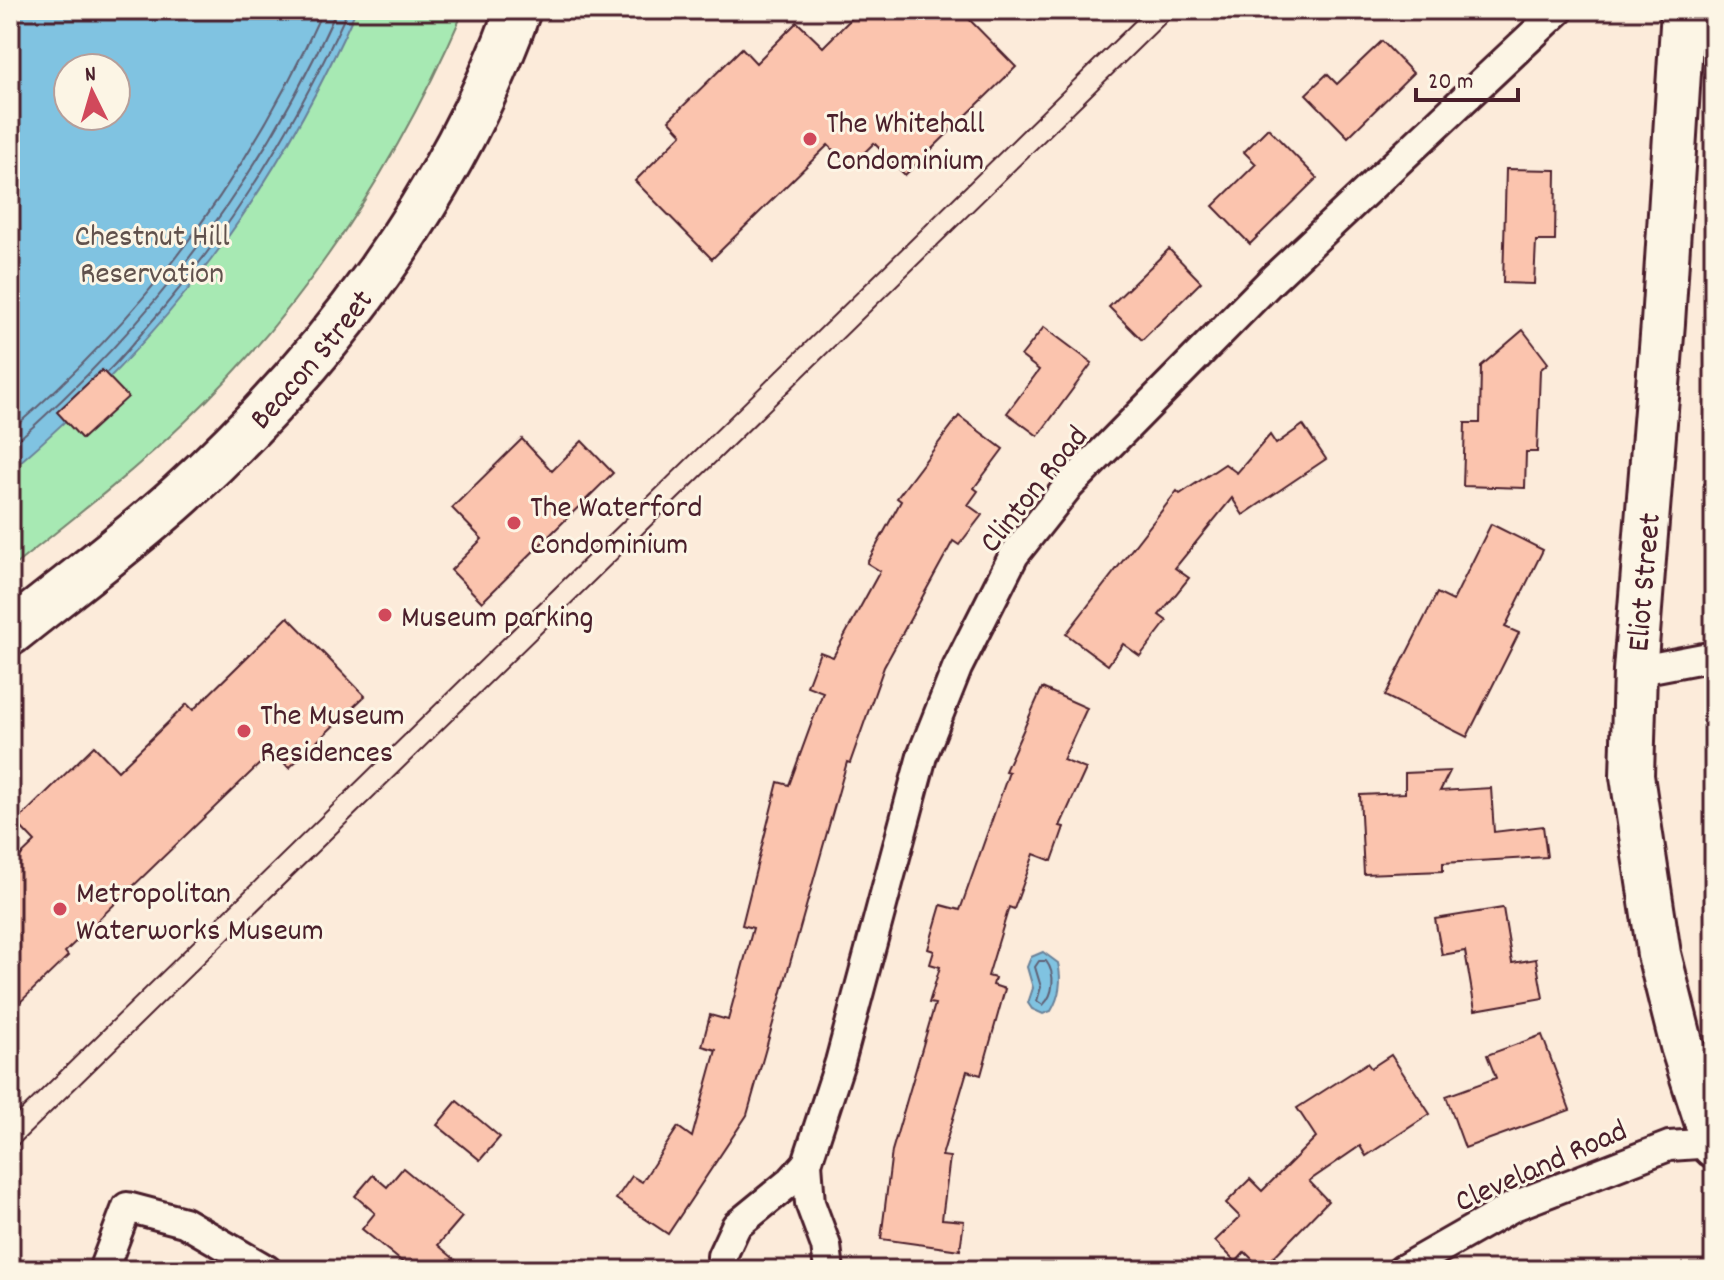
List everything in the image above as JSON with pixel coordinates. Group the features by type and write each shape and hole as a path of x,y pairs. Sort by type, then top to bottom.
{"main road":[{"name":"Beacon Street","path":"10,633 178,497 266,412 309,364 380,271 411,223 465,127 518,10"}],"street":[{"name":"Clinton Road","path":"829,1270 826,1246 810,1203 807,1163 840,1062 922,756 957,668 1014,555 1067,488 1274,278 1559,10"},
{"name":"Eliot Street","path":"1683,10 1663,323 1635,671 1632,776 1659,954 1682,1046 1714,1144"},
{"path":"1635,671 1714,656"},
{"name":"Cleveland Road","path":"1402,1270 1514,1206 1669,1146 1714,1144"},
{"name":"Clinton Road","path":"723,1270 722,1256 736,1226 791,1181 807,1163"},
{"path":"103,1270 127,1207 184,1222 267,1270"}],"green space":[{"name":"Chestnut Hill Reservation","path":"10,10 464,10 438,67 379,177 310,280 231,375 166,440 10,569"}],"water":[{"path":"10,10 356,10 323,79 251,204 166,315 67,420 10,471"},
{"path":"1043,952 1058,963 1060,982 1051,1011 1043,1014 1032,1009 1028,1003 1033,988 1027,967 1031,957"}],"building":[{"name":"The Whitehall Condominium","path":"860,10 960,10 1016,67 905,175 874,143 850,167 828,145 712,259 635,181 682,134 669,120 742,48 756,63 797,22 823,47"},
{"path":"1382,41 1413,73 1348,137 1306,94 1327,74 1337,84"},
{"path":"1268,128 1317,178 1250,244 1213,206 1256,164 1244,152"},
{"path":"1506,169 1556,170 1555,241 1536,241 1534,284 1503,283"},
{"path":"1169,249 1201,282 1142,340 1109,307"},
{"path":"1044,327 1092,363 1038,436 1007,413 1039,370 1021,356"},
{"path":"1523,330 1548,363 1540,370 1537,452 1526,452 1525,488 1463,486 1465,423 1480,423 1481,366"},
{"path":"102,370 128,397 82,439 57,412"},
{"path":"959,416 1003,449 974,488 978,491 968,505 982,515 959,545 953,541 884,667 850,763 847,762 747,1115 668,1234 616,1199 632,1176 642,1182 678,1127 692,1137 716,1050 702,1046 710,1015 728,1020 753,928 742,925 778,782 789,785 823,692 807,686 820,652 833,657 880,571 867,563 901,501 897,498"},
{"path":"1303,425 1326,459 1243,515 1232,498 1175,568 1189,578 1159,615 1167,621 1140,656 1123,644 1108,665 1066,634 1177,491 1180,494 1225,464 1237,473 1270,435 1276,444"},
{"name":"The Waterford Condominium","path":"522,439 552,471 582,441 613,473 482,602 451,570 482,539 452,508"},
{"path":"1491,524 1543,550 1505,627 1519,633 1467,737 1385,696 1437,593 1453,601"},
{"path":"288,617 365,696 289,768 273,751 65,952 68,956 10,1012 10,866 35,842 16,822 94,746 118,771 187,704 193,710"},
{"path":"1042,688 1087,708 1063,760 1086,769 1060,826 1064,827 1052,861 1034,854 1014,909 1009,907 988,976 995,978 993,985 1005,989 981,1075 967,1071 942,1156 950,1157 942,1219 964,1221 960,1250 881,1239 892,1151 935,1004 929,1003 940,967 930,964 934,951 928,949 941,905 960,910 1009,772 1005,771"},
{"path":"1450,771 1440,791 1491,788 1494,832 1543,826 1547,857 1443,863 1443,871 1364,874 1360,795 1405,793 1405,773"},
{"path":"1503,908 1512,963 1536,959 1543,998 1475,1010 1465,951 1442,955 1435,919"},
{"path":"1542,1035 1570,1110 1465,1148 1446,1096 1496,1078 1487,1055"},
{"path":"1391,1055 1430,1114 1366,1156 1360,1146 1309,1181 1328,1201 1262,1269 1245,1252 1236,1262 1215,1241 1240,1217 1226,1203 1250,1179 1262,1191 1316,1137 1297,1108 1367,1063 1371,1068"},
{"path":"457,1101 500,1137 480,1160 437,1125"},
{"path":"403,1168 462,1217 438,1245 467,1270 412,1270 362,1229 375,1213 355,1196 373,1175 387,1187"}],"tram line":[{"path":"10,1121 1146,10"},
{"path":"10,1152 1178,10"}],"place":[{"name":"The Whitehall Condominium","path":"810,139"},
{"name":"The Waterford Condominium","path":"514,523"},
{"name":"Museum parking","path":"385,615"},
{"name":"The Museum Residences","path":"244,731"},
{"name":"Metropolitan Waterworks Museum","path":"60,909"}]}
